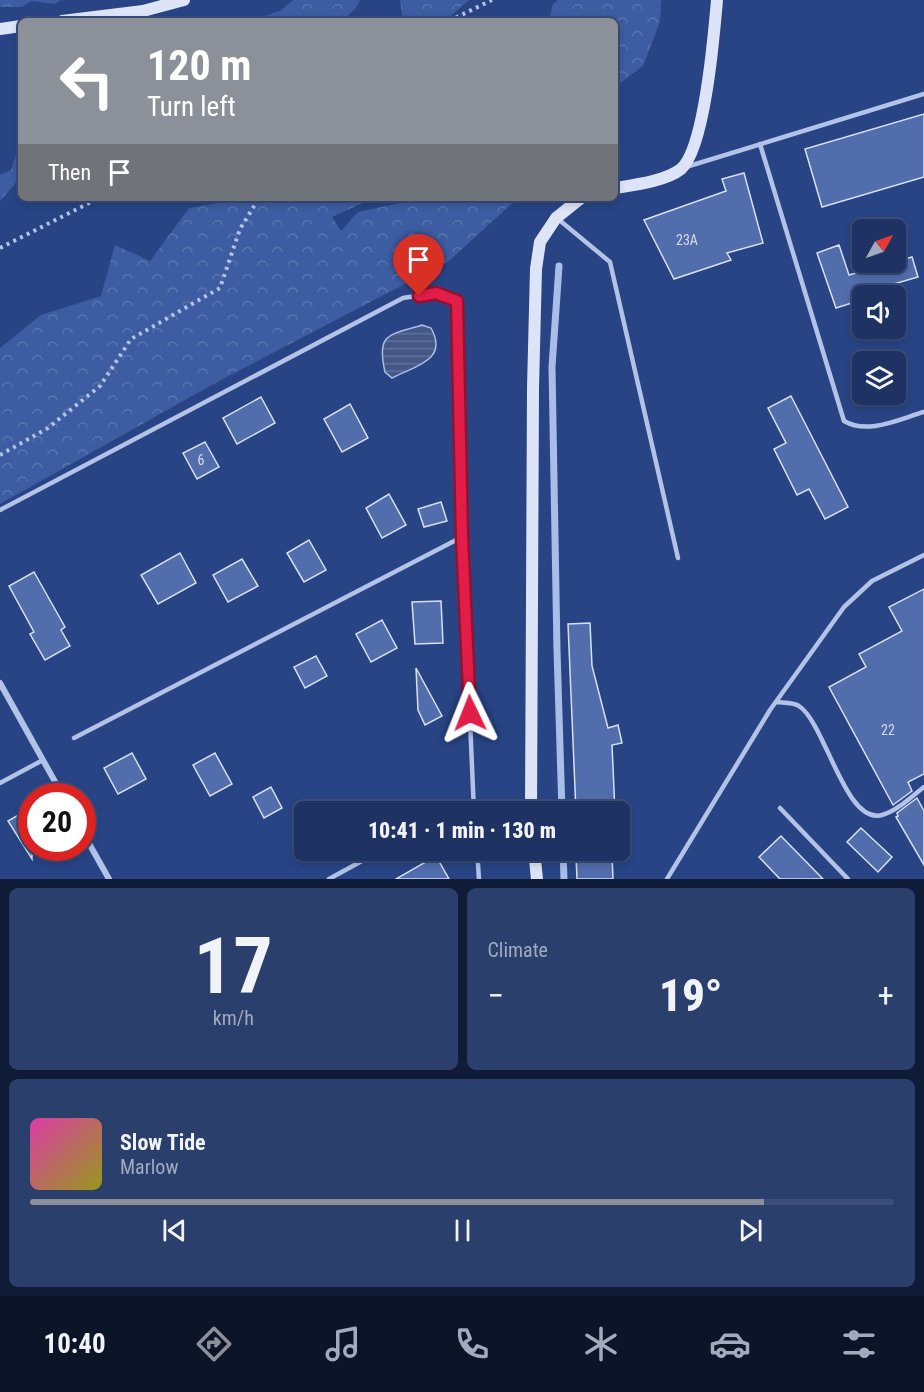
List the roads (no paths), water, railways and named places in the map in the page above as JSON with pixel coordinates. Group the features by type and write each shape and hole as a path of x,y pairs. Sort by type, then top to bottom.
{"street":[{"path":"86,18 143,11 184,0"},
{"path":"618,188 650,183 681,169 695,146 709,82 717,0"},
{"path":"0,29 18,26"},
{"path":"531,801 533,388 536,269 540,242 556,218 578,201"},
{"path":"0,683 56,783"},
{"path":"96,856 109,879"},
{"path":"535,861 537,879"}],"lane":[{"path":"681,169 924,94"},
{"path":"760,144 844,421 854,427 867,427 924,411"},
{"path":"556,218 610,262 678,558"},
{"path":"0,510 402,298 436,293 457,301 462,537 473,801"},
{"path":"74,738 462,537"},
{"path":"667,879 776,702 844,607 872,581 924,555"},
{"path":"776,702 797,705 806,712 849,795 858,808 868,815 880,816 892,811 924,787"},
{"path":"0,783 43,760"},
{"path":"780,808 848,879"},
{"path":"329,879 362,861"},
{"path":"478,861 479,879"}],"waterway":[{"path":"559,266 552,367 562,801"},
{"path":"563,861 564,879"}]}
